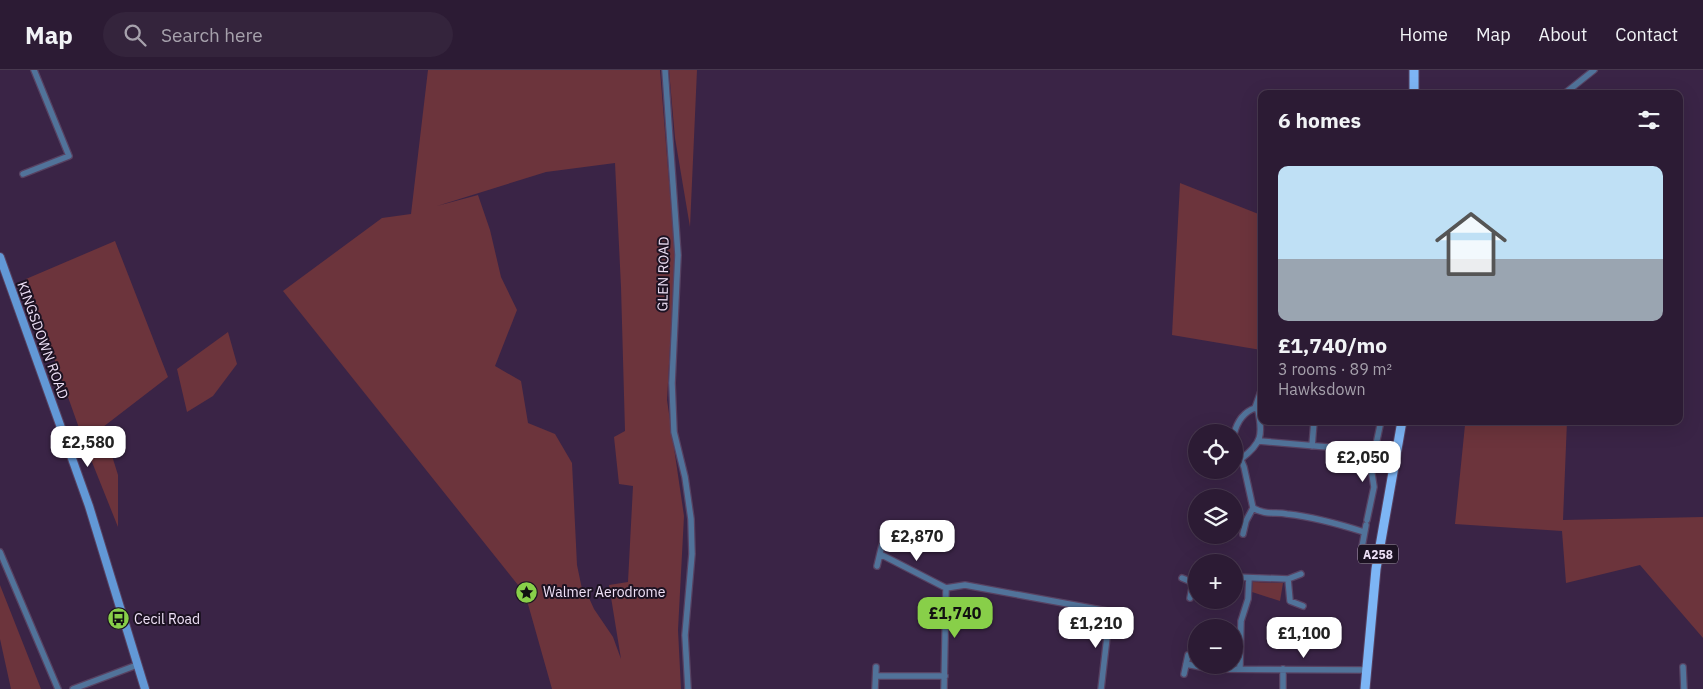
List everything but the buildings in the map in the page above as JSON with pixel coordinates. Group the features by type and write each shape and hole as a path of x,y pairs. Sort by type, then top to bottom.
{"main road":[{"path":"1414,70 1414,90"},
{"name":"A258","path":"1365,689 1378,555 1401,425"}],"street":[{"path":"23,174 69,156 34,70"},
{"name":"GLEN ROAD","path":"665,70 678,255 673,408 674,432 685,477 691,519 692,554 686,635 688,689"},
{"path":"1569,90 1594,70"},
{"name":"KINGSDOWN ROAD","path":"0,257 90,506 137,665 146,689"},
{"path":"1236,424 1250,410 1255,408 1258,400"},
{"path":"1243,456 1258,441 1261,435 1261,425"},
{"path":"1312,446 1314,425"},
{"path":"1362,547 1374,486 1372,468 1380,425"},
{"path":"1258,441 1397,453"},
{"path":"1243,466 1253,508 1246,521 1243,534"},
{"path":"1253,508 1266,514 1286,514 1319,519 1364,532"},
{"path":"877,566 882,546"},
{"path":"0,552 58,689"},
{"path":"880,554 946,588 965,586 1118,613"},
{"path":"1243,578 1288,578 1301,574"},
{"path":"1182,578 1188,580"},
{"path":"1242,619 1248,599 1249,578"},
{"path":"1288,578 1290,601 1302,606"},
{"path":"944,689 946,588"},
{"path":"1101,689 1110,611"},
{"path":"1184,674 1188,654"},
{"path":"73,689 137,665"},
{"path":"874,689 876,667"},
{"path":"1243,667 1366,670"},
{"path":"1684,667 1684,689"},
{"path":"1283,669 1283,689"},
{"path":"876,676 945,676"}],"shaded area":[{"path":"428,70 660,70 675,256 667,400 684,516 678,630 681,689 552,689 526,597 533,596 531,587 522,590 283,291 382,218 411,214","holes":["615,163 625,431 614,437 619,484 633,486 628,582 609,585 621,659 613,637 594,609 585,589 582,589 577,565 572,463 555,434 528,423 521,381 495,366 517,310 501,277 490,230 478,195 437,206 546,172"]},
{"path":"669,70 697,70 690,227 675,138"},
{"path":"1180,183 1258,214 1258,349 1172,335"},
{"path":"115,241 168,377 103,427 118,475 118,527 84,442 26,279"},
{"path":"228,332 237,364 213,396 187,412 177,369"},
{"path":"1465,425 1567,425 1563,520 1703,517 1703,638 1640,565 1566,583 1562,531 1455,524"},
{"path":"1253,582 1283,583 1280,601 1252,592"},
{"path":"0,585 41,689 11,689 0,639"}],"place":[{"name":"Walmer Aerodrome","path":"527,592"},
{"name":"Cecil Road","path":"118,619"}]}
